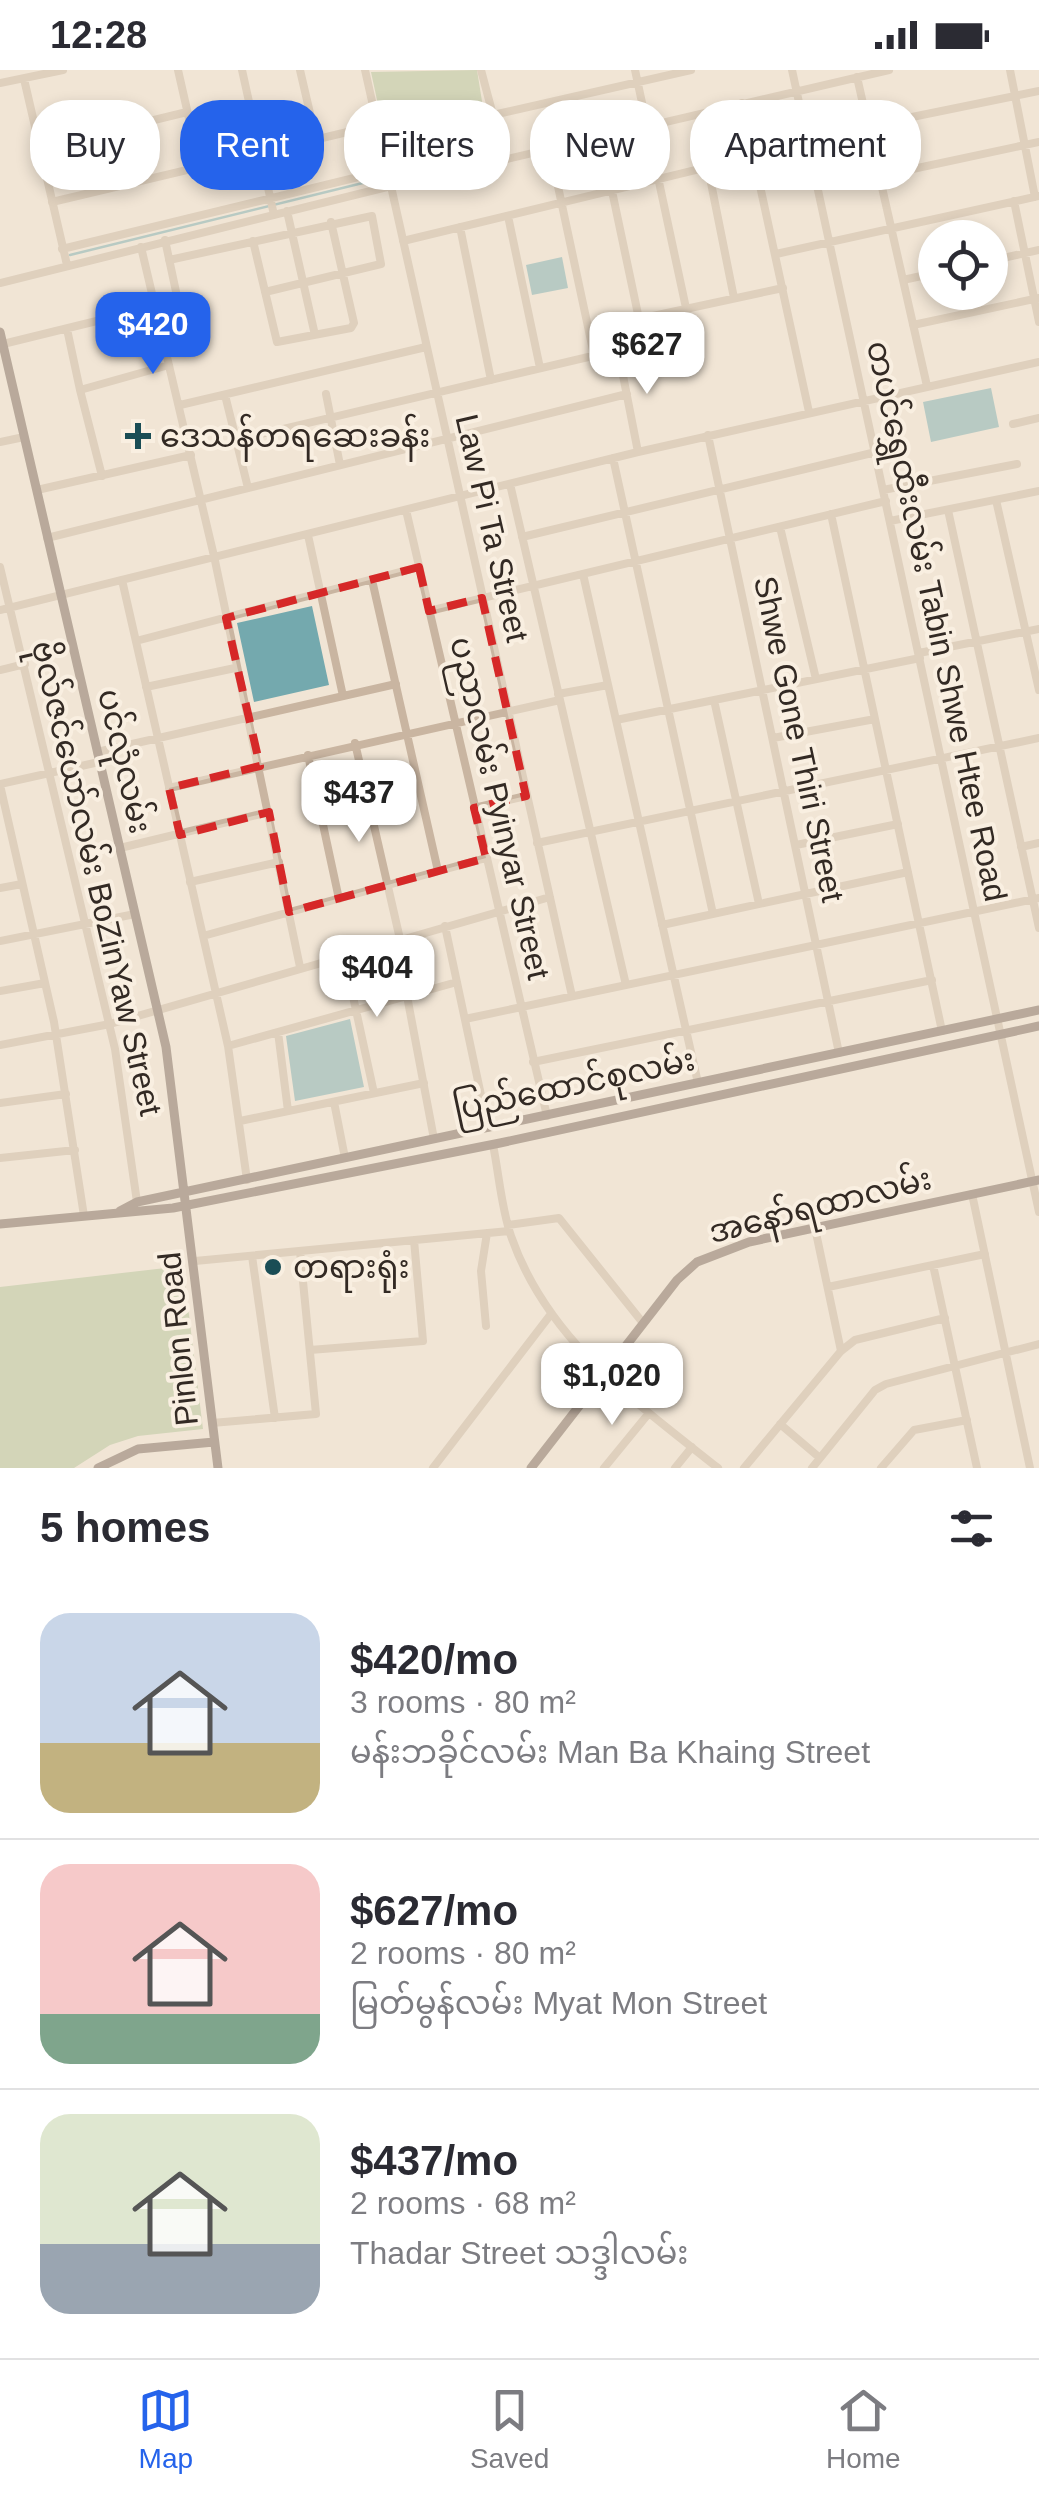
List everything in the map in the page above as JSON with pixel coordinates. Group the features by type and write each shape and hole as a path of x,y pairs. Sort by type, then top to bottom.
{"main road":[{"name":"ပင်လုံလမ်း","path":"0,332 157,1007 188,1205"},
{"name":"ပြည်ထောင်စုလမ်း","path":"0,1224 84,1216 120,1210 137,1202 188,1205 246,1180 1039,1010"},
{"name":"ပြည်ထောင်စုလမ်း","path":"120,1210 138,1213 172,1202 188,1192 209,1194 494,1145 1039,1026"},
{"path":"564,1112 568,1128"},
{"path":"184,1172 209,1194 191,1225 172,1202 184,1172"},
{"name":"အနော်ရထာလမ်း","path":"531,1468 677,1280 697,1262 748,1242 1036,1181"},
{"name":"Pinlon Road","path":"188,1205 218,1468"},
{"path":"98,1468 138,1449 214,1442"}],"street":[{"path":"0,83 63,70"},
{"path":"178,70 184,100"},
{"path":"242,70 249,100"},
{"path":"300,70 307,100"},
{"name":"Law Pi Ta Street","path":"365,70 372,100"},
{"path":"482,70 493,115 688,70"},
{"path":"636,70 642,100"},
{"name":"တပင်ရွှေထီးလမ်း Tabin Shwe Htee Road","path":"792,70 798,100"},
{"path":"757,100 890,70"},
{"path":"776,254 1037,196 1010,70"},
{"path":"857,77 862,100"},
{"path":"24,78 30,104"},
{"path":"921,115 1039,92"},
{"path":"921,167 1039,142"},
{"path":"52,202 180,172"},
{"path":"62,249 344,181"},
{"path":"49,190 67,265"},
{"path":"268,190 274,215"},
{"path":"0,283 374,190"},
{"name":"Law Pi Ta Street","path":"391,190 572,996"},
{"path":"559,190 594,355"},
{"path":"403,241 612,190 639,319 783,288"},
{"path":"660,190 686,308"},
{"path":"712,190 734,298"},
{"path":"762,190 809,412"},
{"name":"တပင်ရွှေထီးလမ်း Tabin Shwe Htee Road","path":"818,190 1036,1181 1039,1212"},
{"path":"883,190 927,386"},
{"path":"1014,201 1039,322"},
{"path":"287,212 315,335"},
{"path":"169,260 372,216 381,264 264,292"},
{"path":"508,216 540,368"},
{"path":"253,241 277,342 354,326 331,222"},
{"path":"460,228 491,380"},
{"path":"3,344 178,302 165,240"},
{"path":"141,247 202,499 300,967"},
{"path":"1008,257 1039,250"},
{"path":"904,280 918,277"},
{"path":"914,325 1037,299"},
{"path":"67,329 102,476"},
{"path":"180,406 426,347"},
{"path":"236,440 618,350 638,452"},
{"path":"5,609 708,435 1039,362"},
{"path":"80,390 169,364"},
{"path":"326,394 340,465"},
{"path":"48,538 627,394"},
{"path":"225,395 248,488"},
{"path":"1013,424 1039,418"},
{"name":"Shwe Gone Thiri Street","path":"708,435 839,1053"},
{"path":"0,442 24,436"},
{"path":"522,537 876,452"},
{"path":"37,490 190,455"},
{"path":"612,458 713,914"},
{"path":"884,490 1017,464"},
{"path":"510,484 626,985"},
{"path":"890,521 1039,491"},
{"path":"996,500 1039,690"},
{"path":"429,611 886,502"},
{"name":"ပညာလမ်း Pyinyar Street","path":"406,510 547,1116"},
{"path":"948,510 1036,899 1039,928"},
{"path":"831,514 942,1031"},
{"path":"780,527 816,679"},
{"path":"308,535 343,696"},
{"name":"ဗိုလ်ဇင်ယော်လမ်း BoZinYaw Street","path":"0,567 5,609 26,664 110,1024 137,1202"},
{"path":"136,641 419,568"},
{"path":"583,574 698,1084"},
{"path":"122,580 228,1046 246,1180"},
{"path":"372,580 438,872"},
{"path":"616,720 1039,629"},
{"path":"0,670 26,664"},
{"path":"146,687 235,668"},
{"path":"84,1216 57,1035 0,784 50,773 158,738 396,684"},
{"path":"169,788 608,685"},
{"path":"714,700 759,904"},
{"path":"774,738 875,719"},
{"path":"537,844 1039,738"},
{"path":"355,743 400,939"},
{"path":"308,755 339,898"},
{"path":"474,808 526,796"},
{"path":"120,848 269,812"},
{"path":"796,845 898,824"},
{"path":"0,835 10,832"},
{"path":"1022,847 1039,843"},
{"path":"202,936 486,858"},
{"path":"190,882 279,862"},
{"path":"662,925 908,872"},
{"path":"0,888 22,884"},
{"path":"0,1045 110,1024 157,1007 550,897"},
{"path":"465,1019 1036,899"},
{"path":"0,941 134,914"},
{"path":"444,926 488,1128"},
{"path":"344,955 374,1094"},
{"path":"533,1062 932,980"},
{"path":"228,1046 457,982"},
{"path":"0,991 45,983"},
{"path":"407,996 434,1139"},
{"path":"278,1032 288,1111"},
{"path":"826,1056 829,1072"},
{"path":"240,1121 424,1083"},
{"path":"0,1103 66,1094"},
{"path":"334,1102 345,1158"},
{"path":"494,1145 509,1228 522,1264 551,1314 603,1376 718,1468"},
{"path":"0,1158 75,1150"},
{"path":"972,1194 1030,1468"},
{"path":"195,1261 488,1233 559,1218 643,1323"},
{"path":"815,1228 841,1351"},
{"path":"486,1326 480,1271 488,1233"},
{"path":"310,1350 423,1341 414,1240"},
{"path":"212,1423 316,1414 300,1251"},
{"path":"828,1288 985,1254"},
{"path":"252,1256 275,1418"},
{"path":"934,1265 977,1468"},
{"path":"433,1468 551,1314"},
{"path":"744,1468 841,1351 856,1340 945,1318"},
{"path":"812,1468 875,1390 1039,1344"},
{"path":"604,1468 649,1412"},
{"path":"881,1468 914,1430 967,1420"},
{"path":"780,1424 820,1458"},
{"path":"674,1468 692,1447"}],"highlighted area":[{"path":"419,567 429,611 482,598 526,796 474,808 486,858 289,912 269,812 180,835 169,788 260,766 226,618"}],"green space":[{"path":"477,70 482,100 377,100 371,72"},
{"path":"183,1266 203,1429 138,1436 110,1445 74,1468 0,1468 0,1287"}],"water":[{"path":"562,257 568,288 532,295 526,265"},
{"path":"991,388 999,427 931,442 923,402"},
{"path":"312,606 329,685 254,702 237,623"},
{"path":"350,1019 364,1087 295,1101 286,1036"}],"waterway":[{"path":"70,255 344,188"}],"place":[{"name":"ဒေသန်တရဆေးခန်း","path":"138,436"},
{"name":"တရားရုံး","path":"273,1267"}]}
